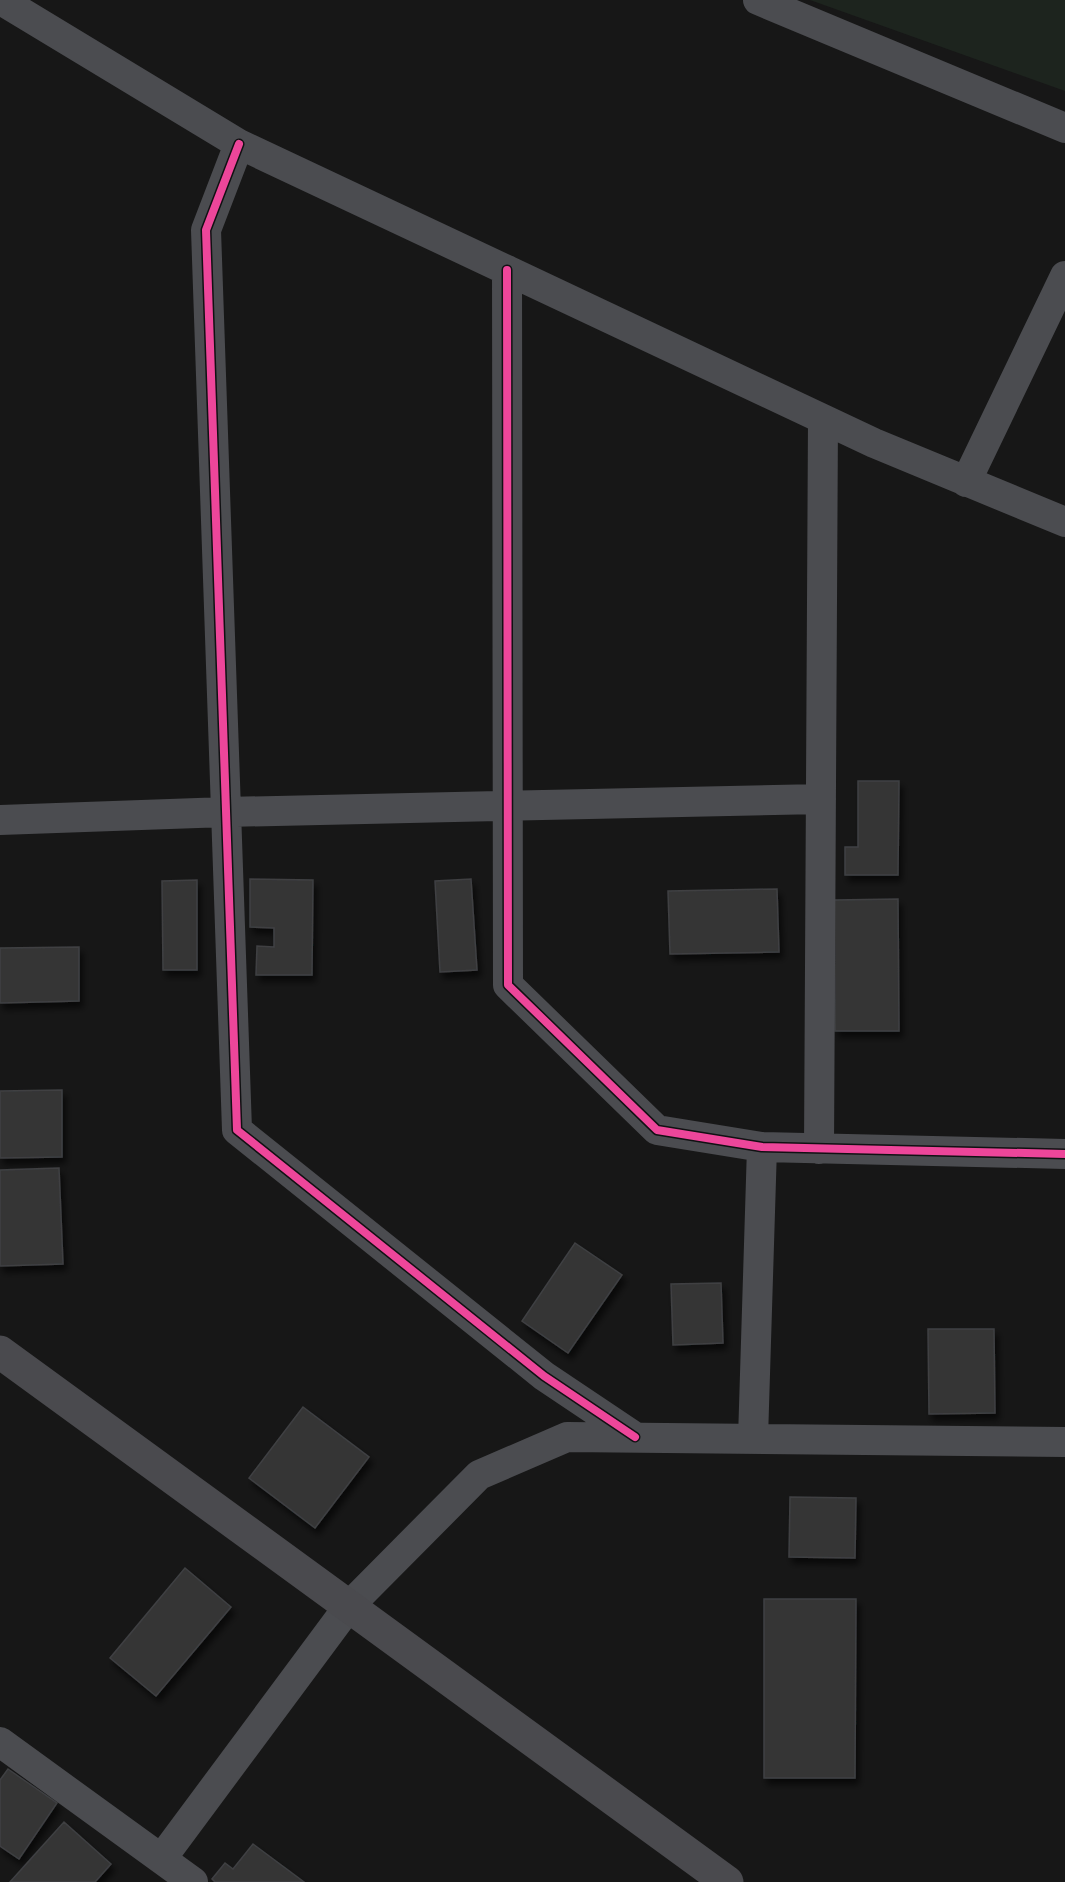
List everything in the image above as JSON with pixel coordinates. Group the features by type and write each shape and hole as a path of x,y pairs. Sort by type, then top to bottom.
{"street":[{"path":"1,0 238,144 823,419 966,482 1065,522"},
{"path":"758,0 1065,128"},
{"path":"238,144 206,230 237,1130 544,1376 635,1437"},
{"path":"507,270 508,985 657,1130 762,1147 1065,1154"},
{"path":"966,482 1065,276"},
{"path":"819,1149 823,419"},
{"path":"0,820 226,812 821,799"},
{"path":"753,1439 762,1147"},
{"path":"0,1352 727,1882"},
{"path":"162,1858 349,1606 479,1475 567,1437 1065,1442"},
{"path":"0,1742 193,1882"}],"shaded area":[{"path":"810,0 1065,0 1065,91"}],"building":[{"path":"858,781 899,781 898,875 845,875 845,847 858,847"},
{"path":"250,879 313,880 312,975 256,975 257,946 274,947 274,928 250,927"},
{"path":"471,879 477,970 440,972 435,881"},
{"path":"197,880 197,970 163,970 162,881"},
{"path":"777,889 779,952 670,954 668,891"},
{"path":"898,899 899,1031 835,1031 834,900"},
{"path":"79,947 79,1001 0,1003 0,948"},
{"path":"62,1090 62,1157 0,1158 0,1091"},
{"path":"59,1168 63,1264 0,1266 0,1170"},
{"path":"575,1243 622,1275 568,1353 522,1321"},
{"path":"721,1283 723,1343 673,1345 671,1284"},
{"path":"928,1329 994,1329 995,1413 929,1414"},
{"path":"303,1407 369,1457 315,1528 249,1478"},
{"path":"790,1497 856,1498 855,1558 789,1557"},
{"path":"185,1568 231,1607 156,1696 110,1658"},
{"path":"764,1599 856,1599 855,1778 764,1778"},
{"path":"8,1769 57,1803 19,1859 0,1846 0,1780"},
{"path":"64,1822 111,1864 95,1882 10,1882"},
{"path":"253,1844 304,1882 215,1882 212,1879 225,1863 233,1869"}],"cycle path":[{"path":"239,144 206,230 237,1130 544,1376 635,1437"},
{"path":"507,270 508,985 657,1130 762,1147 1065,1154"}]}
